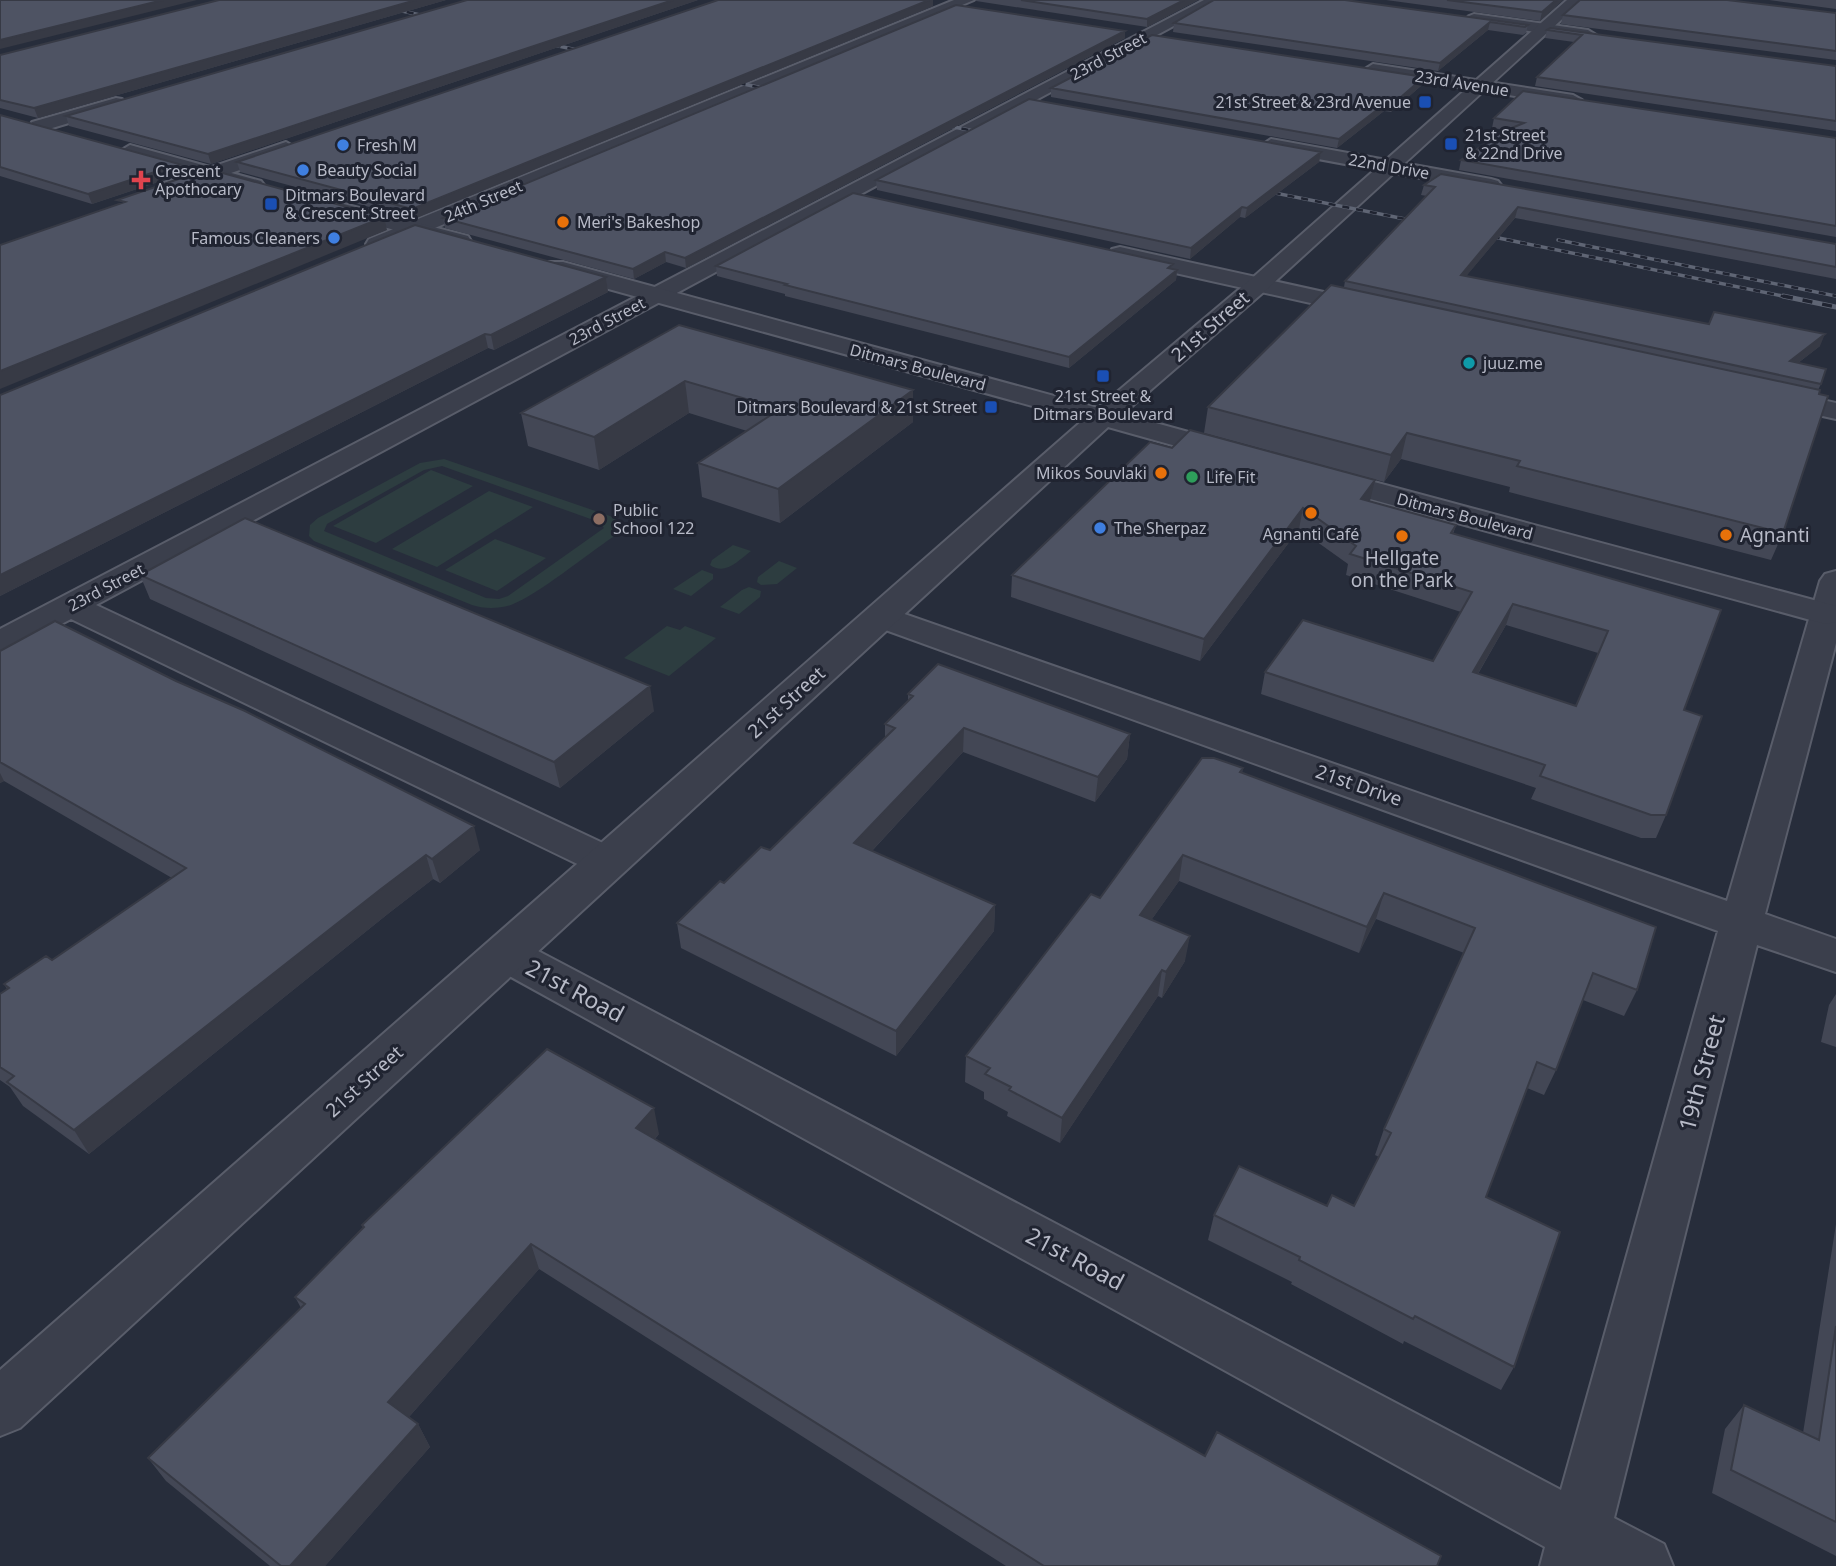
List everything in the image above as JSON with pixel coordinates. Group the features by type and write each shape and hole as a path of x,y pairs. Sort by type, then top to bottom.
{"street":[{"path":"921,0 969,5"},
{"name":"23rd Street","path":"0,643 1215,0"},
{"name":"21st Street","path":"0,1408 1103,417 1258,285 1576,0"},
{"name":"24th Street","path":"355,254 969,5"},
{"path":"1461,17 1604,37"},
{"path":"1119,30 1181,40"},
{"name":"23rd Avenue","path":"1355,67 1596,104"},
{"path":"39,126 128,100"},
{"path":"1025,100 1059,106"},
{"path":"13,119 77,137"},
{"name":"22nd Drive","path":"1253,142 1508,188"},
{"path":"157,192 300,143"},
{"path":"116,148 280,192"},
{"path":"850,193 881,200"},
{"path":"319,203 476,245"},
{"path":"1100,249 1389,314"},
{"name":"Ditmars Boulevard","path":"530,260 1279,465 1833,604"},
{"path":"1745,391 1836,411"},
{"name":"19th Street","path":"1576,1549 1742,921 1833,604"},
{"path":"71,606 608,862"},
{"name":"21st Drive","path":"881,617 1836,956"},
{"name":"21st Road","path":"506,954 1576,1549 1642,1566"}],"shaded area":[{"path":"444,459 610,516 616,519 620,529 562,574 522,600 491,608 472,605 314,541 309,536 310,525 318,518 420,463","holes":["442,466 599,522 604,528 508,596 499,599 486,598 324,531 327,524 424,470"]},
{"path":"431,470 473,486 376,543 333,526"},
{"path":"489,491 533,507 437,567 392,549"},
{"path":"495,539 546,558 497,591 445,570"},
{"path":"733,545 751,551 726,568 710,565 712,560"},
{"path":"779,561 797,568 777,584 761,585 757,582 758,577"},
{"path":"702,570 713,574 713,579 691,596 673,589"},
{"path":"749,587 761,591 760,597 739,614 720,607 742,590"},
{"path":"667,626 680,630 685,626 716,638 669,676 624,658"}],"building":[{"path":"0,0 163,0 0,40"},
{"path":"219,0 416,0 34,108 0,100 0,55"},
{"path":"467,0 673,0 208,154 66,116"},
{"path":"718,0 929,0 412,209 237,162"},
{"path":"1021,0 1184,0 1147,19"},
{"path":"1214,0 1345,0 1528,25 1525,27 1490,22 1440,63 1174,23"},
{"path":"1447,0 1556,0 1542,12"},
{"path":"1580,0 1727,0 1836,13 1836,51 1563,15"},
{"path":"956,5 1125,31 685,258 665,252 633,269 443,218"},
{"path":"1550,28 1836,66 1836,121 1537,77 1582,35 1547,30"},
{"path":"1152,35 1424,77 1393,104 1386,103 1339,139 1051,88"},
{"path":"1523,91 1836,138 1836,226 1461,160 1502,132 1524,123 1494,118"},
{"path":"1029,99 1321,152 1247,208 1242,207 1191,248 876,180"},
{"path":"0,115 179,164 88,194 0,167"},
{"path":"208,169 384,217 0,371 0,245 125,202 117,200"},
{"path":"1441,174 1836,244 1836,267 1518,207 1461,275 1709,324 1714,312 1825,334 1790,361 1826,369 1821,384 1345,281 1435,187 1424,185"},
{"path":"853,193 1173,264 1168,268 1177,270 1069,357 716,266"},
{"path":"415,225 606,277 491,335 485,334 0,575 0,395"},
{"path":"1331,285 1820,390 1819,394 1828,396 1783,533 1517,466 1520,461 1407,433 1391,455 1208,407"},
{"path":"679,325 913,390 778,489 698,463 780,409 685,381 594,437 521,413"},
{"path":"1190,430 1375,480 1361,499 1456,525 1451,533 1721,610 1684,710 1702,716 1666,815 1651,815 1540,776 1545,765 1265,672 1303,620 1433,661 1472,592 1350,554 1356,546 1303,508 1204,639 1012,575 1150,442 1172,448","holes":["1513,604 1608,631 1576,706 1473,672"]},
{"path":"245,518 650,686 554,762 140,575"},
{"path":"55,621 176,681 245,711 474,826 432,859 426,855 381,889 74,1130 7,1082 14,1076 0,1067 0,994 9,988 4,984 46,956 52,960 186,868 0,762 0,651"},
{"path":"938,664 1130,734 1098,777 964,728 854,843 995,905 896,1031 677,923 720,881 724,883 761,847 770,850 895,728 885,724 913,696 908,694"},
{"path":"1202,758 1214,758 1243,768 1240,772 1656,927 1637,990 1593,973 1556,1070 1537,1062 1486,1197 1560,1232 1514,1367 1415,1316 1413,1319 1299,1260 1300,1257 1214,1215 1239,1166 1327,1206 1332,1195 1354,1206 1391,1133 1384,1129 1475,928 1384,893 1367,927 1183,855 1140,915 1190,936 1166,972 1162,970 1062,1118 1009,1090 1011,1087 985,1074 990,1068 966,1056 1091,894 1100,898"},
{"path":"547,1049 654,1108 636,1128 1205,1456 1217,1432 1441,1556 1437,1566 1044,1566 531,1244 388,1402 418,1424 290,1566 281,1566 148,1458 305,1304 295,1297 364,1227 362,1225"},
{"path":"1836,1326 1836,1522 1731,1470 1744,1405 1819,1440"}],"railway":[{"path":"352,0 434,18"},
{"path":"540,42 591,53"},
{"path":"725,80 776,91"},
{"path":"934,123 989,134"},
{"path":"1260,190 1425,223"},
{"path":"1479,234 1792,298"},
{"path":"1558,240 1836,296"},
{"path":"1783,296 1836,307"}],"place":[{"name":"21st Street & 23rd Avenue","path":"1425,102"},
{"name":"21st Street & 22nd Drive","path":"1451,144"},
{"name":"Fresh M","path":"343,145"},
{"name":"Beauty Social","path":"303,170"},
{"name":"Crescent Apothocary","path":"141,180"},
{"name":"Ditmars Boulevard & Crescent Street","path":"271,204"},
{"name":"Meri's Bakeshop","path":"563,222"},
{"name":"Famous Cleaners","path":"334,238"},
{"name":"juuz.me","path":"1469,363"},
{"name":"21st Street & Ditmars Boulevard","path":"1103,376"},
{"name":"Ditmars Boulevard & 21st Street","path":"991,407"},
{"name":"Mikos Souvlaki","path":"1161,473"},
{"name":"Life Fit","path":"1192,477"},
{"name":"Agnanti Café","path":"1311,513"},
{"name":"Public School 122","path":"599,519"},
{"name":"The Sherpaz","path":"1100,528"},
{"name":"Agnanti","path":"1726,535"},
{"name":"Hellgate on the Park","path":"1402,536"}]}
